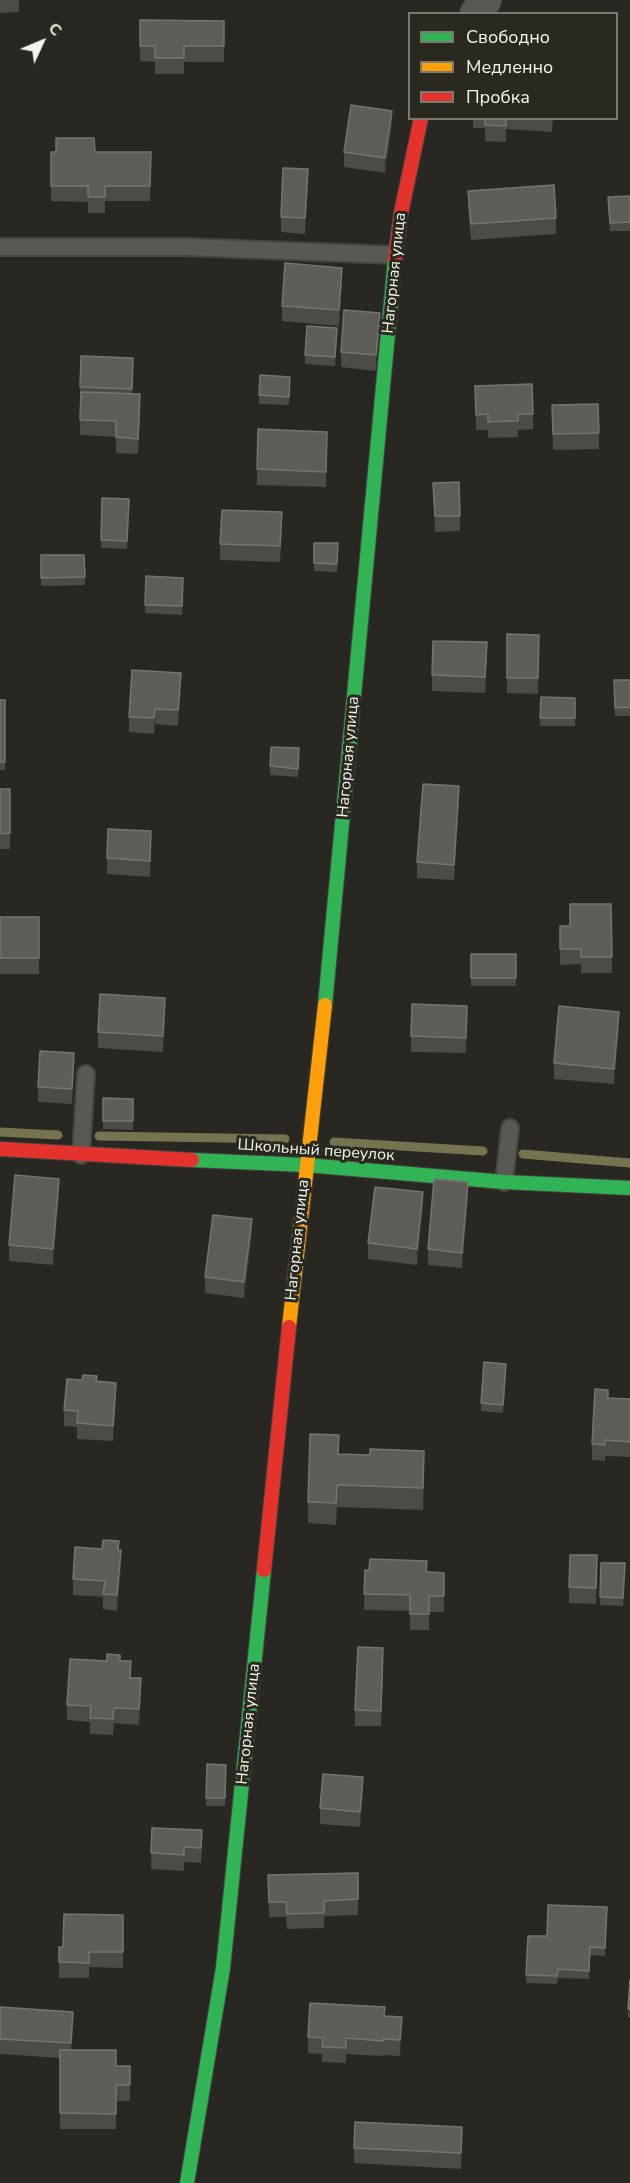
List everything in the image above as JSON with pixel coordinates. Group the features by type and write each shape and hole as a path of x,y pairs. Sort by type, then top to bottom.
{"street":[{"name":"Нагорная улица","path":"187,2183 223,1968 306,1165 327,988 395,255 401,213 421,120"},
{"name":"Школьный переулок","path":"0,1149 306,1165 504,1182 630,1188"}],"lane":[{"path":"0,247 186,247 395,255"},
{"path":"81,1155 86,1074"},
{"path":"504,1182 510,1128"}],"building":[{"path":"140,20 224,21 224,46 184,46 184,58 155,58 155,46 140,46"},
{"path":"351,105 392,111 385,158 344,152"},
{"path":"485,120 506,120 506,126 485,125"},
{"path":"56,138 94,138 95,152 151,152 150,186 105,186 105,197 88,197 88,186 51,186 51,152 56,152"},
{"path":"283,168 308,169 305,218 281,217"},
{"path":"554,185 556,218 471,224 468,191"},
{"path":"630,196 630,222 610,223 608,197"},
{"path":"285,263 342,268 339,310 282,306"},
{"path":"344,310 380,313 376,355 341,352"},
{"path":"307,326 337,328 335,357 305,355"},
{"path":"81,356 133,358 132,389 80,387"},
{"path":"260,375 290,377 289,397 259,395"},
{"path":"532,384 533,414 518,414 518,421 488,422 488,414 476,415 475,386"},
{"path":"81,392 140,394 138,439 116,437 116,421 80,420"},
{"path":"598,404 599,433 553,434 552,405"},
{"path":"258,429 327,432 326,472 257,469"},
{"path":"459,482 460,516 435,516 433,483"},
{"path":"102,498 129,499 127,541 101,540"},
{"path":"222,510 282,512 280,546 220,544"},
{"path":"314,543 338,543 337,564 314,563"},
{"path":"41,555 84,555 85,577 41,578"},
{"path":"146,576 183,578 182,606 145,605"},
{"path":"507,634 539,635 538,678 507,678"},
{"path":"433,641 487,642 485,677 432,675"},
{"path":"132,670 181,673 178,710 155,709 154,718 129,717"},
{"path":"614,680 630,680 630,707 615,708"},
{"path":"541,697 575,698 575,718 540,718"},
{"path":"0,700 5,700 5,762 0,762"},
{"path":"271,747 299,748 298,769 270,766"},
{"path":"423,784 459,786 454,865 417,862"},
{"path":"0,789 10,789 10,833 0,834"},
{"path":"108,829 151,831 150,861 107,858"},
{"path":"570,904 611,904 612,957 581,957 581,949 560,949 560,926 570,926"},
{"path":"0,917 39,917 39,958 0,958"},
{"path":"471,954 516,954 516,978 471,978"},
{"path":"100,994 165,998 163,1036 98,1032"},
{"path":"412,1004 467,1006 466,1038 411,1036"},
{"path":"559,1006 619,1012 614,1069 554,1063"},
{"path":"40,1051 74,1053 72,1089 38,1087"},
{"path":"103,1098 133,1099 133,1121 103,1121"},
{"path":"15,1175 59,1179 53,1249 9,1245"},
{"path":"434,1179 468,1182 462,1253 428,1249"},
{"path":"375,1187 423,1192 417,1249 368,1243"},
{"path":"213,1215 252,1219 244,1282 205,1277"},
{"path":"484,1362 506,1364 503,1405 481,1403"},
{"path":"83,1375 97,1376 96,1381 116,1383 113,1426 77,1423 78,1411 64,1410 67,1379 82,1380"},
{"path":"595,1389 608,1390 608,1398 630,1399 630,1442 605,1440 605,1445 592,1444"},
{"path":"310,1434 339,1435 338,1454 370,1455 370,1449 424,1451 423,1488 337,1485 336,1503 308,1502"},
{"path":"103,1540 119,1541 118,1550 121,1550 117,1595 103,1594 105,1581 73,1579 75,1547 102,1549"},
{"path":"570,1555 597,1555 596,1588 569,1587"},
{"path":"370,1559 427,1561 426,1571 444,1573 444,1596 429,1596 429,1614 410,1614 410,1595 364,1594 365,1570 369,1570"},
{"path":"601,1563 625,1563 623,1598 600,1597"},
{"path":"358,1647 383,1648 381,1711 355,1710"},
{"path":"107,1654 120,1655 120,1661 131,1661 130,1678 141,1678 139,1709 114,1708 113,1719 90,1718 91,1706 67,1705 70,1659 107,1661"},
{"path":"207,1764 226,1765 225,1798 206,1798"},
{"path":"323,1774 363,1777 360,1812 320,1808"},
{"path":"152,1828 202,1830 201,1848 184,1847 184,1855 151,1853"},
{"path":"358,1873 358,1899 324,1901 324,1913 287,1914 286,1902 269,1902 268,1875"},
{"path":"548,1905 607,1907 605,1948 590,1947 589,1971 558,1969 557,1976 526,1975 528,1936 547,1936"},
{"path":"64,1914 123,1915 123,1952 89,1952 89,1963 59,1962 59,1947 63,1947"},
{"path":"630,1980 630,2009 628,2009"},
{"path":"310,2003 385,2007 384,2016 402,2017 400,2040 346,2038 346,2048 322,2047 323,2038 308,2037"},
{"path":"0,2007 73,2012 71,2043 0,2039"},
{"path":"60,2050 116,2050 116,2066 130,2066 130,2085 116,2085 116,2114 60,2113"},
{"path":"355,2122 462,2127 461,2153 354,2148"}],"waterway":[{"path":"0,1132 58,1135"},
{"path":"99,1136 285,1139"},
{"path":"334,1142 483,1151"},
{"path":"523,1154 630,1163"}],"traffic: fast":[{"path":"325,1005 395,259"},
{"path":"192,1160 306,1165 504,1182 630,1188"},
{"path":"187,2183 223,1968 264,1570"}],"traffic: slow":[{"path":"289,1327 325,1005"}],"traffic: jam":[{"path":"395,259 401,213 421,120"},
{"path":"0,1149 192,1160"},
{"path":"264,1570 289,1327"}]}
